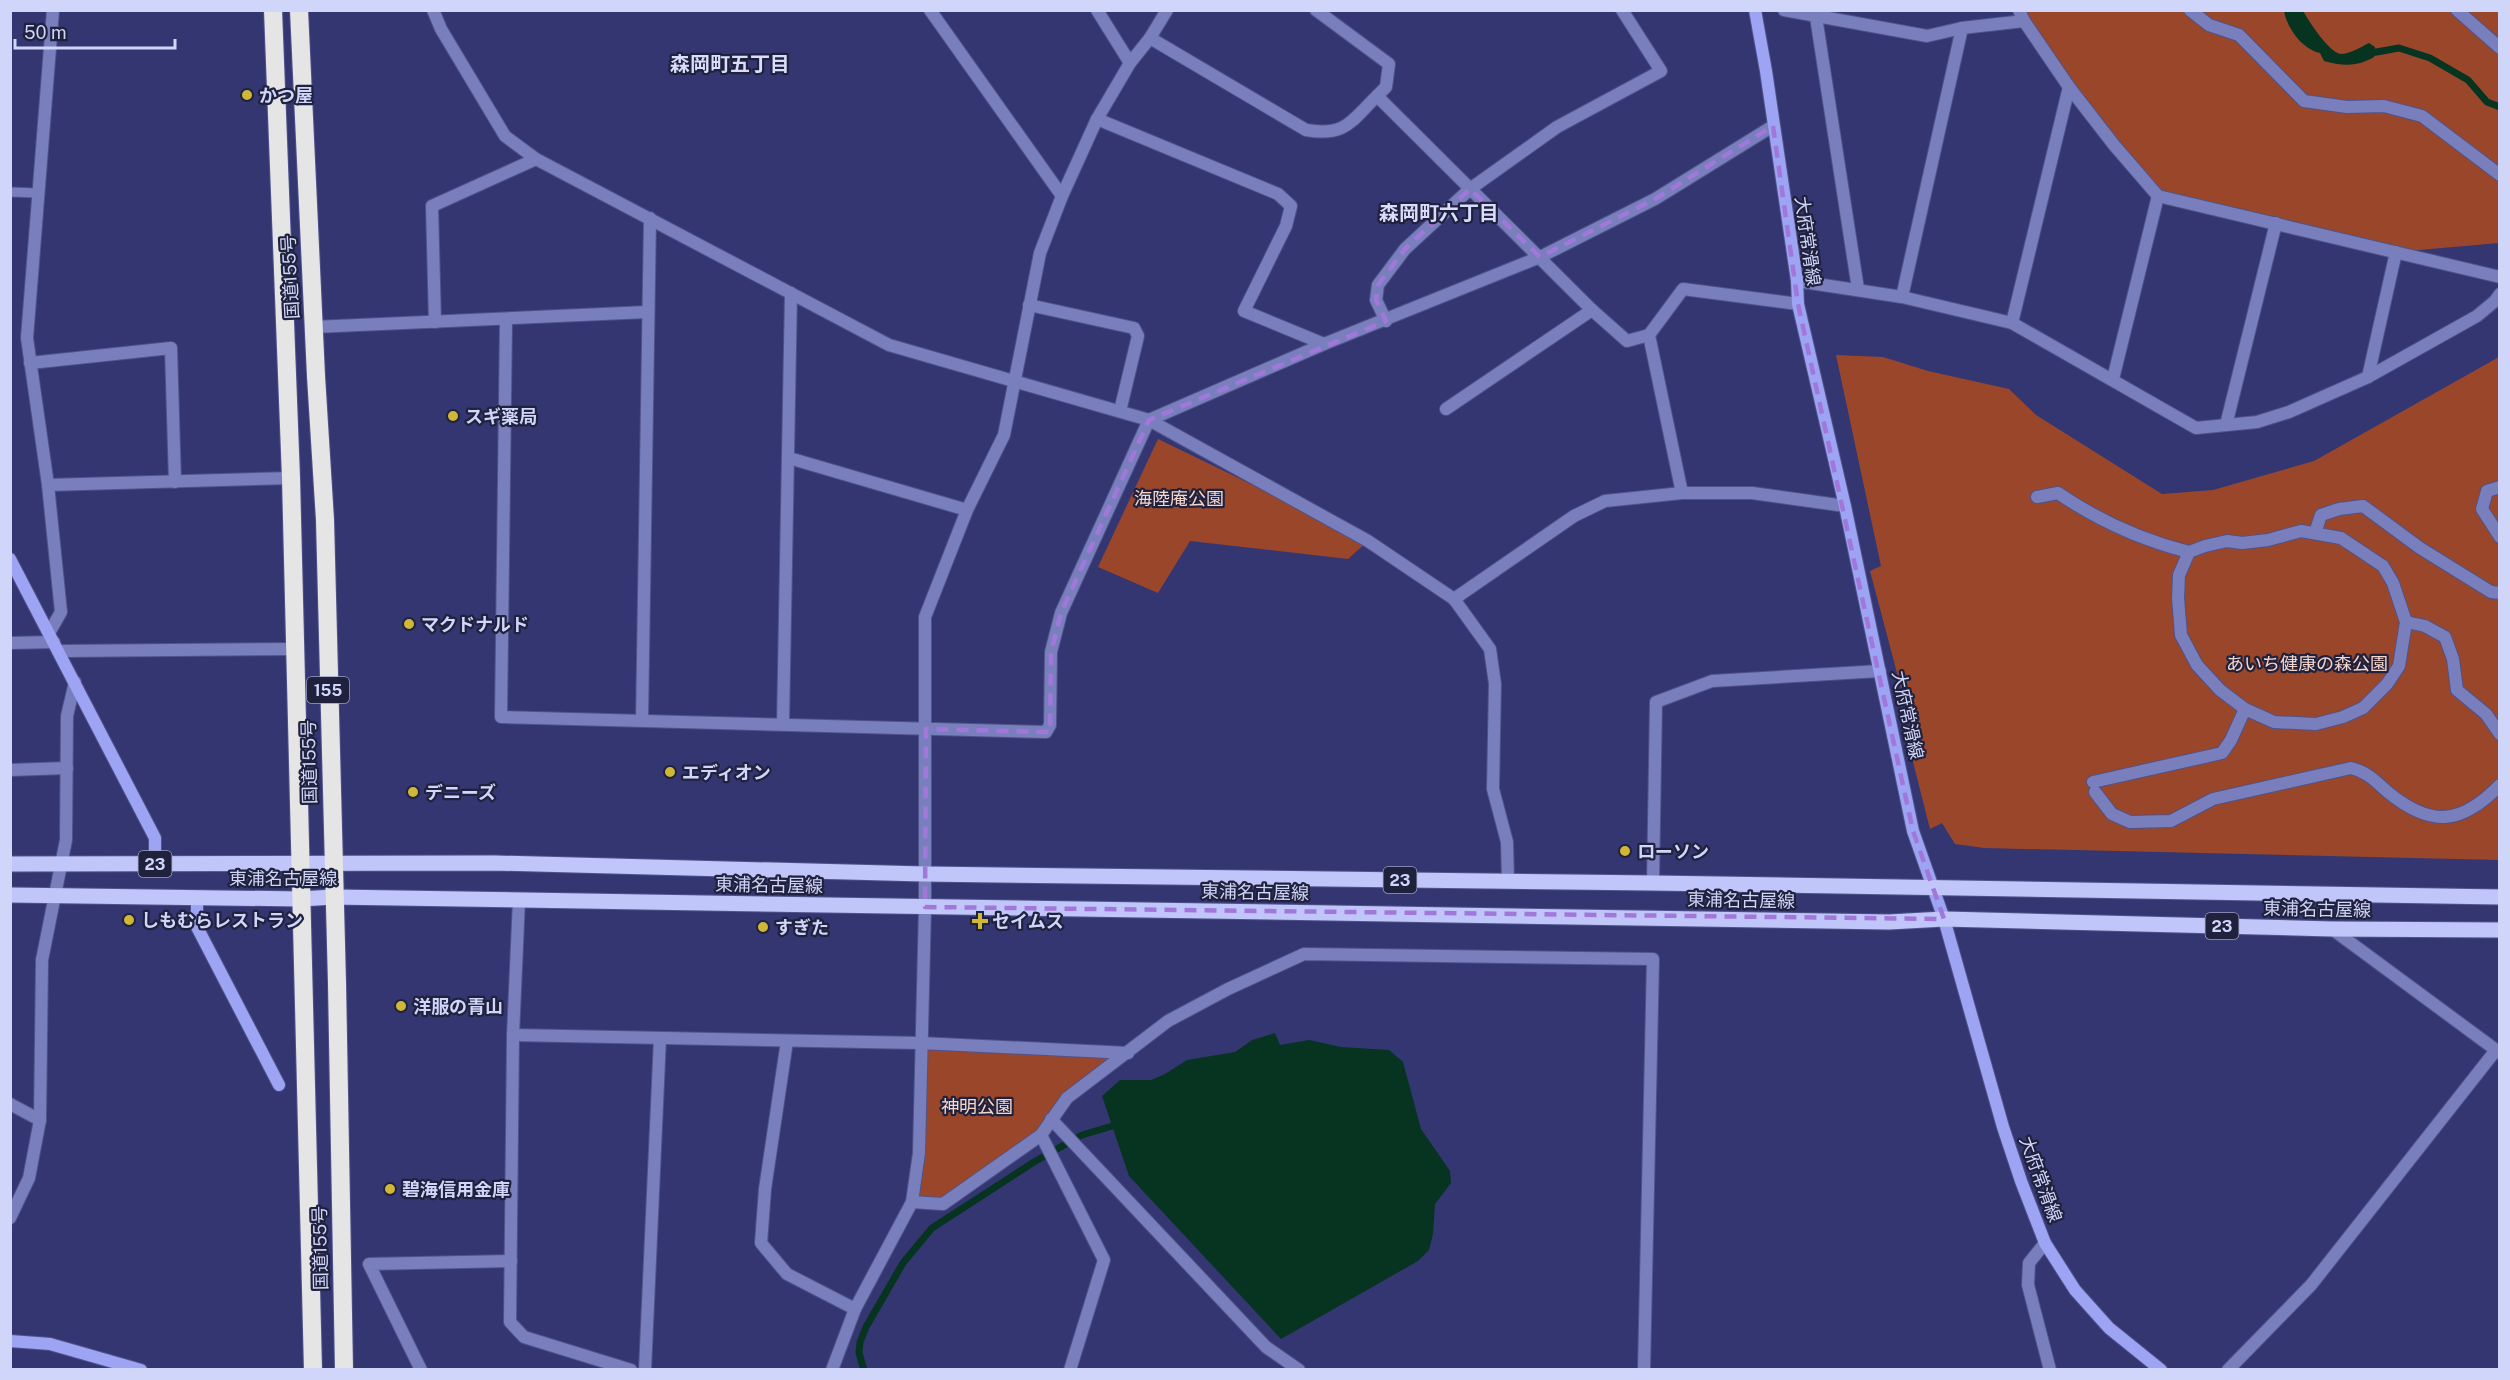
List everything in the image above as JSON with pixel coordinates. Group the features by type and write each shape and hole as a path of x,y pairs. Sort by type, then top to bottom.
{"highway":[{"name":"国道155号","path":"273,10 291,478 313,1370"},
{"name":"国道155号","path":"299,10 325,520 344,1370"}],"main road":[{"name":"大府常滑線","path":"1755,10 1797,281 1798,304 1845,506 1913,831 1944,919 2003,1127 2045,1243 2075,1290 2109,1328 2161,1370"},
{"path":"10,559 155,838 155,864"},
{"name":"東浦名古屋線","path":"10,864 495,863 924,874 2499,897"},
{"name":"東浦名古屋線","path":"10,895 301,899 333,897 1889,922 1944,919 2332,929 2499,930"},
{"path":"197,898 197,927 279,1085"},
{"path":"10,1341 50,1344 141,1370"}],"street":[{"path":"52,10 27,338 48,485 61,612 54,642"},
{"path":"433,10 441,29 505,136 536,159 889,345 1149,420 1368,541 1454,599 1490,649 1494,684 1493,789 1507,842 1508,881"},
{"path":"930,10 1062,196"},
{"path":"1097,10 1130,63"},
{"path":"832,1370 855,1309 912,1202 919,1153 925,907 925,617 967,510 1004,435 1040,253 1062,196 1097,119 1130,63 1150,38 1167,10"},
{"path":"1150,38 1306,130 1323,133 1342,130 1386,87 1389,64 1316,10"},
{"path":"1386,321 1376,300 1378,285 1405,249 1470,189 1557,128 1661,71 1622,10"},
{"path":"1784,10 1927,36 2021,16 2069,87 2114,145 2158,196 2499,277"},
{"path":"2190,10 2209,25 2239,35 2304,101 2347,107 2384,106 2422,116 2499,175"},
{"path":"2457,10 2499,48"},
{"path":"1816,17 1858,289"},
{"path":"1902,297 1962,28"},
{"path":"2012,323 2069,87"},
{"path":"1377,96 1592,310 1627,341 1649,335 1683,289 1798,304"},
{"path":"1097,119 1278,194 1291,206 1286,226 1244,311 1324,344"},
{"path":"506,320 501,717 1046,732 1050,725 1051,652 1061,613 1149,420 1324,344 1386,321 1540,257 1655,198 1773,126"},
{"path":"435,321 432,206 536,159"},
{"path":"2113,379 2158,196"},
{"path":"642,720 650,218"},
{"path":"2226,425 2276,223"},
{"path":"2368,377 2396,252"},
{"path":"1797,281 1902,297 2012,323 2196,428 2257,422 2289,411 2368,377 2477,316 2495,301 2499,294"},
{"path":"783,724 791,294"},
{"path":"1029,305 1134,328 1138,336 1120,411"},
{"path":"1446,409 1592,310"},
{"path":"314,327 647,312"},
{"path":"1649,335 1682,493"},
{"path":"30,363 171,348 175,482"},
{"path":"789,458 967,510"},
{"path":"48,485 291,478"},
{"path":"2499,487 2487,491 2482,508 2499,537"},
{"path":"1454,599 1574,516 1605,501 1682,493 1752,493 1845,506"},
{"path":"2037,497 2058,493 2090,515 2150,543 2189,552 2227,541 2242,543 2268,540 2301,531 2341,538 2383,566 2392,583 2406,622 2399,666 2386,684 2363,708 2343,717 2316,724 2295,724 2274,722 2245,709 2220,690 2197,664 2181,635 2179,575 2189,552"},
{"path":"2315,532 2321,515 2339,509 2363,506 2420,548 2491,592 2499,592"},
{"path":"2406,622 2425,626 2445,637 2454,659 2457,690 2486,714 2499,734"},
{"path":"10,643 54,642 296,649"},
{"path":"1653,883 1656,702 1712,681 1880,671"},
{"path":"10,1218 29,1178 40,1120 42,960 66,840 67,716 75,682"},
{"path":"2245,709 2231,740 2222,753 2094,787 2112,814 2130,822 2171,821 2213,799 2351,768 2367,772 2391,794 2421,813 2452,818 2482,804 2499,785"},
{"path":"10,770 67,768"},
{"path":"519,900 513,1035 510,1322 524,1336 631,1370"},
{"path":"2228,1370 2311,1285 2498,1051 2332,929"},
{"path":"912,1202 943,1204 1041,1135 1067,1098 1168,1022 1228,989 1305,954 1653,959 1644,1370"},
{"path":"513,1035 920,1043 1128,1053"},
{"path":"645,1370 660,1038"},
{"path":"787,1041 765,1190 761,1243 788,1274 855,1309"},
{"path":"10,1104 40,1120"},
{"path":"1051,1119 1266,1347 1299,1370"},
{"path":"1041,1135 1104,1260 1070,1370"},
{"path":"2045,1243 2029,1263 2028,1285 2050,1370"},
{"path":"421,1370 369,1264 511,1261"}],"lane":[{"path":"10,192 38,193"}],"highlighted area":[{"path":"1773,126 1798,304 1913,831 1944,919 925,907 926,729 1050,732 1051,652 1061,613 1149,420 1386,321 1376,300 1378,285 1405,249 1470,189 1540,257 1655,199"}],"green space":[{"path":"2018,11 2499,11 2499,243 2396,252 2158,196"},
{"name":"あいち健康の森公園","path":"1836,355 1883,357 1928,371 2009,389 2036,415 2162,494 2213,490 2314,461 2499,357 2499,860 1984,848 1955,844 1942,823 1930,829 1908,742 1918,739 1907,687 1901,688 1870,571 1881,566"},
{"name":"海陸庵公園","path":"1158,439 1368,541 1348,559 1190,541 1158,593 1098,567"},
{"name":"神明公園","path":"920,1043 1128,1053 1067,1098 1041,1135 943,1204 912,1202"}],"shaded area":[{"path":"2284,11 2303,11 2320,36 2336,52 2348,53 2369,43 2375,47 2374,57 2362,63 2349,65 2324,61 2320,53 2307,47 2296,37 2288,24"},
{"path":"1275,1033 1280,1045 1309,1040 1341,1047 1389,1050 1403,1062 1421,1129 1450,1171 1451,1183 1435,1204 1433,1234 1429,1250 1418,1261 1281,1339 1129,1176 1102,1096 1120,1080 1151,1080 1187,1060 1235,1052 1252,1040"}],"waterway":[{"path":"2365,54 2399,48 2430,58 2468,80 2487,102 2500,107"},
{"path":"864,1370 859,1353 860,1342 866,1327 903,1263 932,1228 1034,1162 1082,1135 1119,1124"}],"place":[{"name":"かつ屋","path":"247,95"},
{"name":"スギ薬局","path":"453,416"},
{"name":"マクドナルド","path":"409,624"},
{"name":"エディオン","path":"670,772"},
{"name":"デニーズ","path":"413,792"},
{"name":"ローソン","path":"1625,851"},
{"name":"しもむらレストラン","path":"129,920"},
{"name":"セイムス","path":"980,921"},
{"name":"すぎた","path":"763,927"},
{"name":"洋服の青山","path":"401,1006"},
{"name":"碧海信用金庫","path":"390,1189"}],"district":[{"name":"森岡町五丁目","path":"730,64"},
{"name":"森岡町六丁目","path":"1439,213"}]}
